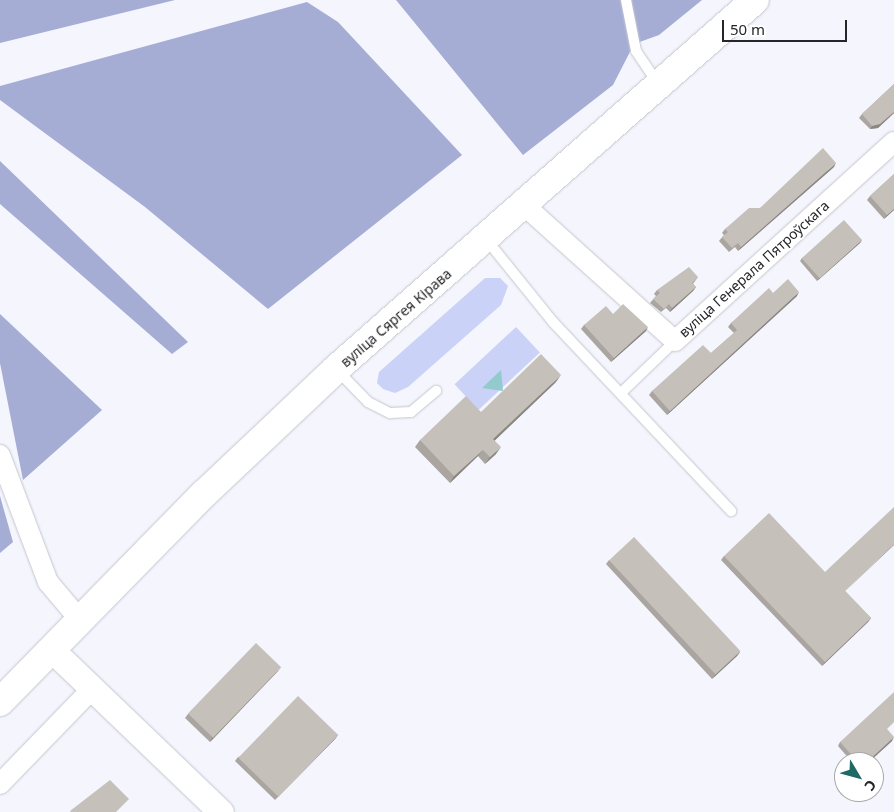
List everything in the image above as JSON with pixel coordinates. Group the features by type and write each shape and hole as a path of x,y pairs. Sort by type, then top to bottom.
{"main road":[{"name":"вуліца Сяргея Кірава","path":"0,702 80,620 336,369 486,239 658,84 755,0"},
{"name":"вуліца Сяргея Кірава","path":"0,719 52,650"}],"street":[{"name":"вуліца Генерала Пятроўскага","path":"524,205 675,341 894,142"},
{"path":"0,455 48,582 80,620"},
{"path":"52,650 221,812"},
{"path":"0,784 93,688"}],"lane":[{"path":"626,0 636,51 658,84"},
{"path":"486,239 553,322 731,511"},
{"path":"621,393 675,341"},
{"path":"336,369 368,402 390,413 411,412 436,391"}],"shaded area":[{"path":"0,0 175,0 0,43"},
{"path":"396,0 702,0 659,35 634,44 613,85 523,155"},
{"path":"307,2 338,22 462,155 268,309 145,207 0,100 0,86"},
{"path":"0,161 188,342 172,354 0,204"},
{"path":"485,278 500,278 508,286 501,305 408,387 395,393 383,389 377,383 379,372"},
{"path":"0,314 102,410 23,480 0,363"},
{"path":"516,327 540,353 478,410 455,384"},
{"path":"501,370 503,391 482,388"},
{"path":"0,496 13,542 0,553"}],"building":[{"path":"894,84 894,112 880,124 872,126 862,114"},
{"path":"823,148 836,163 741,247 738,243 732,248 722,237 728,232 725,229 749,208 760,208"},
{"path":"894,174 894,209 887,215 870,196"},
{"path":"844,220 862,240 820,278 802,258"},
{"path":"689,267 698,277 692,283 696,287 672,308 669,304 664,309 653,299 660,293 657,290"},
{"path":"788,279 799,292 670,411 652,391 703,345 711,353 737,330 731,323 769,288 773,293"},
{"path":"623,304 648,327 614,358 584,325 606,306 613,314"},
{"path":"541,354 561,375 493,439 501,447 490,457 483,450 454,476 420,440 466,396 481,412"},
{"path":"894,507 894,544 845,591 871,618 825,662 724,556 769,513 825,572"},
{"path":"634,537 740,651 716,674 609,560"},
{"path":"256,643 281,667 213,738 188,713"},
{"path":"894,692 894,722 887,729 894,737 878,752 849,752 840,742"},
{"path":"298,696 338,735 279,797 238,758"},
{"path":"110,780 129,799 116,812 70,811"}]}
